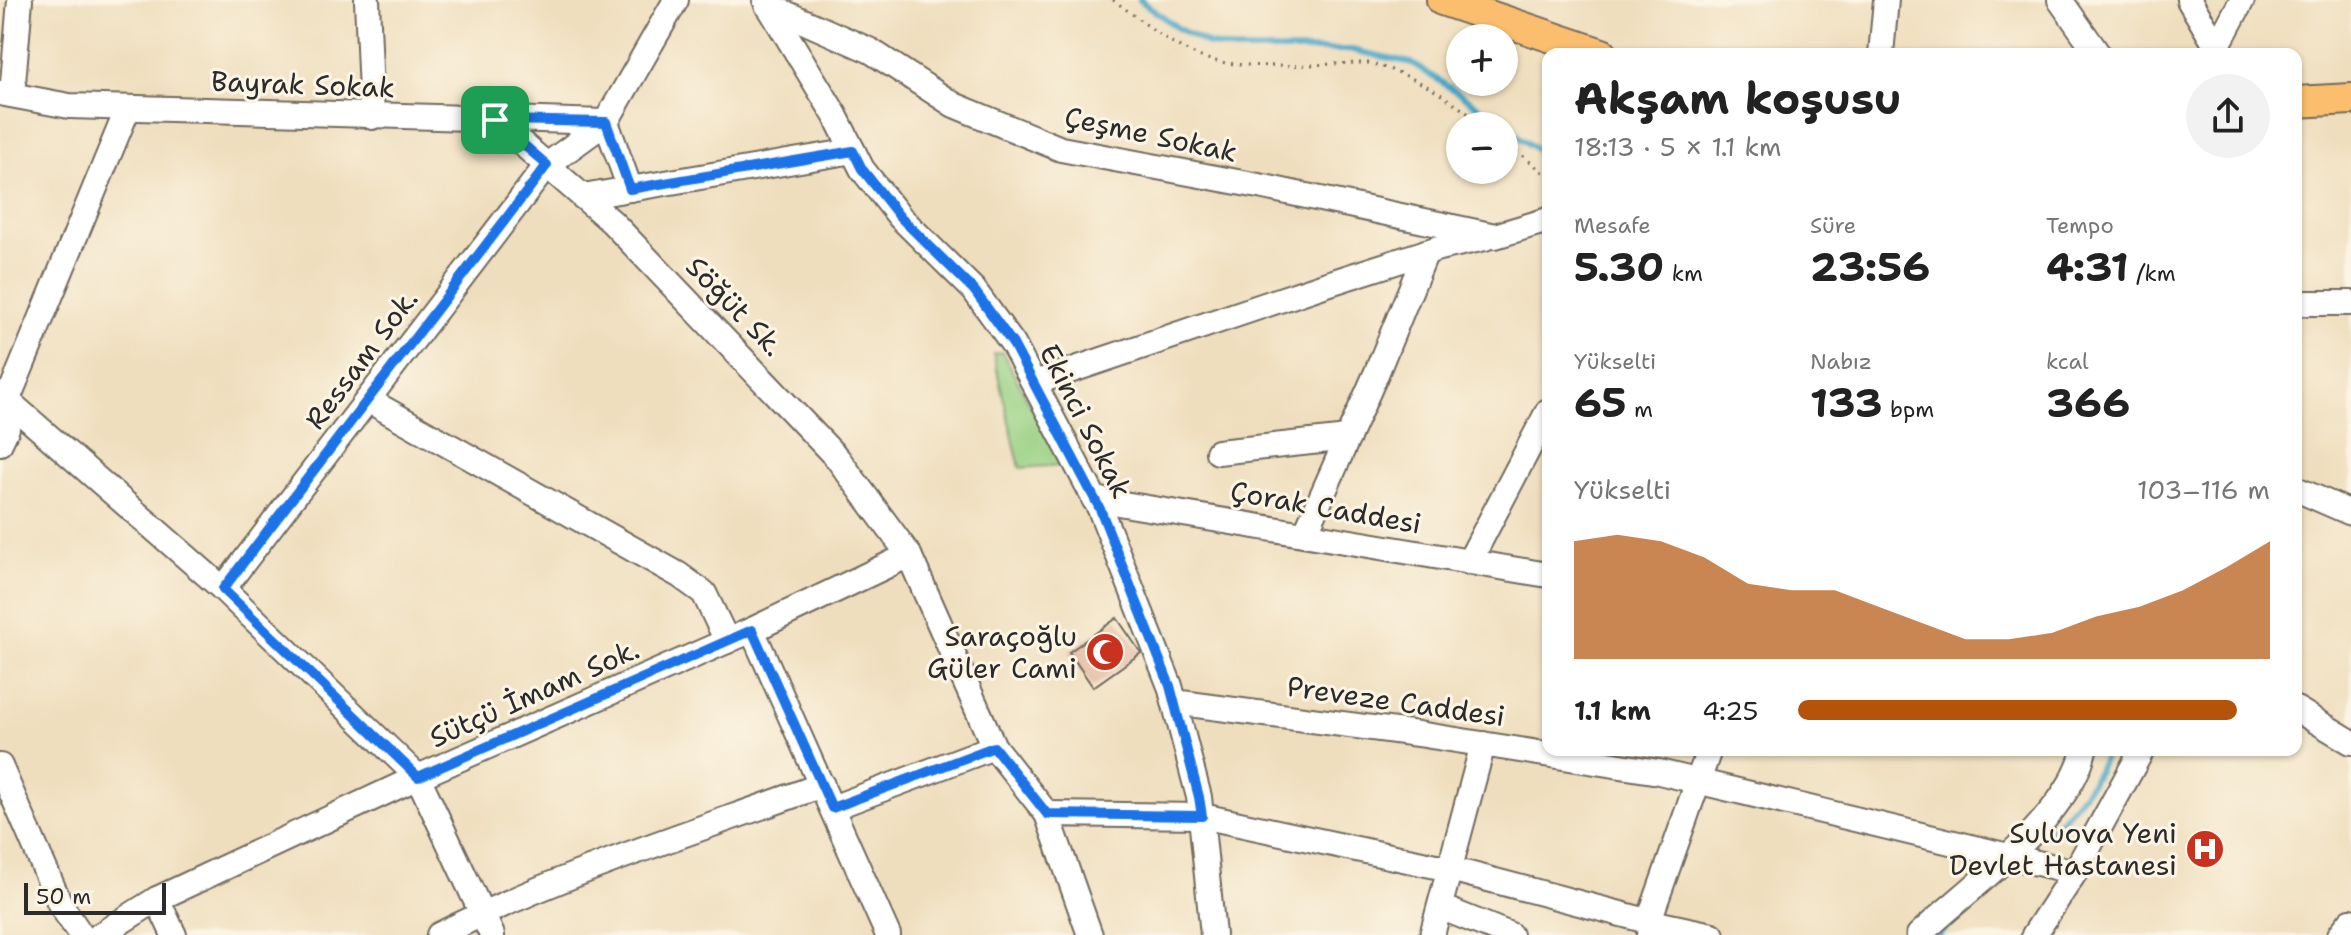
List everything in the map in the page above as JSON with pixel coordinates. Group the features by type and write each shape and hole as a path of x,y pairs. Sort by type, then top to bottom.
{"main road":[{"path":"1442,0 1584,48"},
{"path":"2302,102 2351,99"}],"street":[{"path":"6,94 20,0"},
{"path":"367,0 372,117"},
{"path":"630,189 606,122 676,0"},
{"path":"1882,48 1886,0"},
{"path":"2060,0 2094,48"},
{"path":"2189,0 2217,48"},
{"path":"2220,48 2242,0"},
{"name":"Ekinci Sokak","path":"766,2 835,115 862,169 900,217 974,290 1013,344 1094,499 1174,702 1199,797 1213,935"},
{"name":"Çeşme Sokak","path":"766,2 871,51 954,105 1061,149 1264,187 1495,236 1542,222"},
{"name":"Bayrak Sokak","path":"6,94 69,106 606,122"},
{"path":"0,443 7,428 4,396 128,108"},
{"name":"Söğüt Sk.","path":"495,120 612,222 705,317 838,459 909,555"},
{"name":"Ressam Sok.","path":"223,589 547,165 606,122"},
{"path":"583,197 853,151"},
{"path":"1034,383 1426,252 1495,236"},
{"path":"1305,534 1426,252"},
{"path":"2302,303 2351,303"},
{"path":"4,396 223,589 418,777 488,924"},
{"path":"368,400 679,575 704,593 727,641"},
{"path":"1469,562 1542,422"},
{"path":"1218,452 1348,438"},
{"path":"2302,492 2351,513"},
{"name":"Çorak Caddesi","path":"1094,499 1542,574"},
{"path":"909,555 994,747 1047,814 1090,935"},
{"name":"Sütçü İmam Sok.","path":"100,935 157,899 418,777 752,630 909,555"},
{"path":"752,630 888,935"},
{"name":"Preveze Caddesi","path":"1174,702 1263,712 1542,753"},
{"path":"2302,713 2351,742"},
{"path":"1432,935 1483,744"},
{"path":"832,808 994,747"},
{"name":"Preveze Caddesi","path":"1558,756 1659,772 2075,872"},
{"path":"1650,929 1707,756"},
{"path":"1919,935 2008,856 2066,794 2082,756"},
{"path":"2034,935 2075,872 2139,756"},
{"path":"0,766 60,904 81,935"},
{"path":"439,935 488,924 822,785"},
{"path":"1047,814 1202,816 1450,869 1650,929 1712,935"},
{"path":"157,899 174,935"},
{"path":"1440,907 1510,935"},
{"path":"2340,935 2351,921"}],"path":[{"path":"1113,0 1168,39 1199,56 1229,64 1368,63 1384,66 1432,87 1465,112"},
{"path":"1518,152 1542,171"}],"green space":[{"path":"1002,352 1062,465 1020,468 993,354"}],"building":[{"name":"Saraçoğlu Güler Cami","path":"1117,618 1141,653 1093,687 1069,652"}],"waterway":[{"path":"1140,0 1179,29 1208,44 1234,50 1352,50 1412,63 1542,154"},
{"path":"2049,831 2091,783 2104,756"},
{"path":"1938,935 1983,894"}],"place":[{"name":"Saraçoğlu Güler Cami","path":"1105,652"},
{"name":"Suluova Yeni Devlet Hastanesi","path":"2205,849"}],"route":[{"path":"495,120 606,122 630,189 853,151 862,169 900,217 974,290 1013,344 1100,509 1170,686 1202,816 1047,814 994,747 832,808 752,630 418,777 223,589 547,165 495,120"}]}
